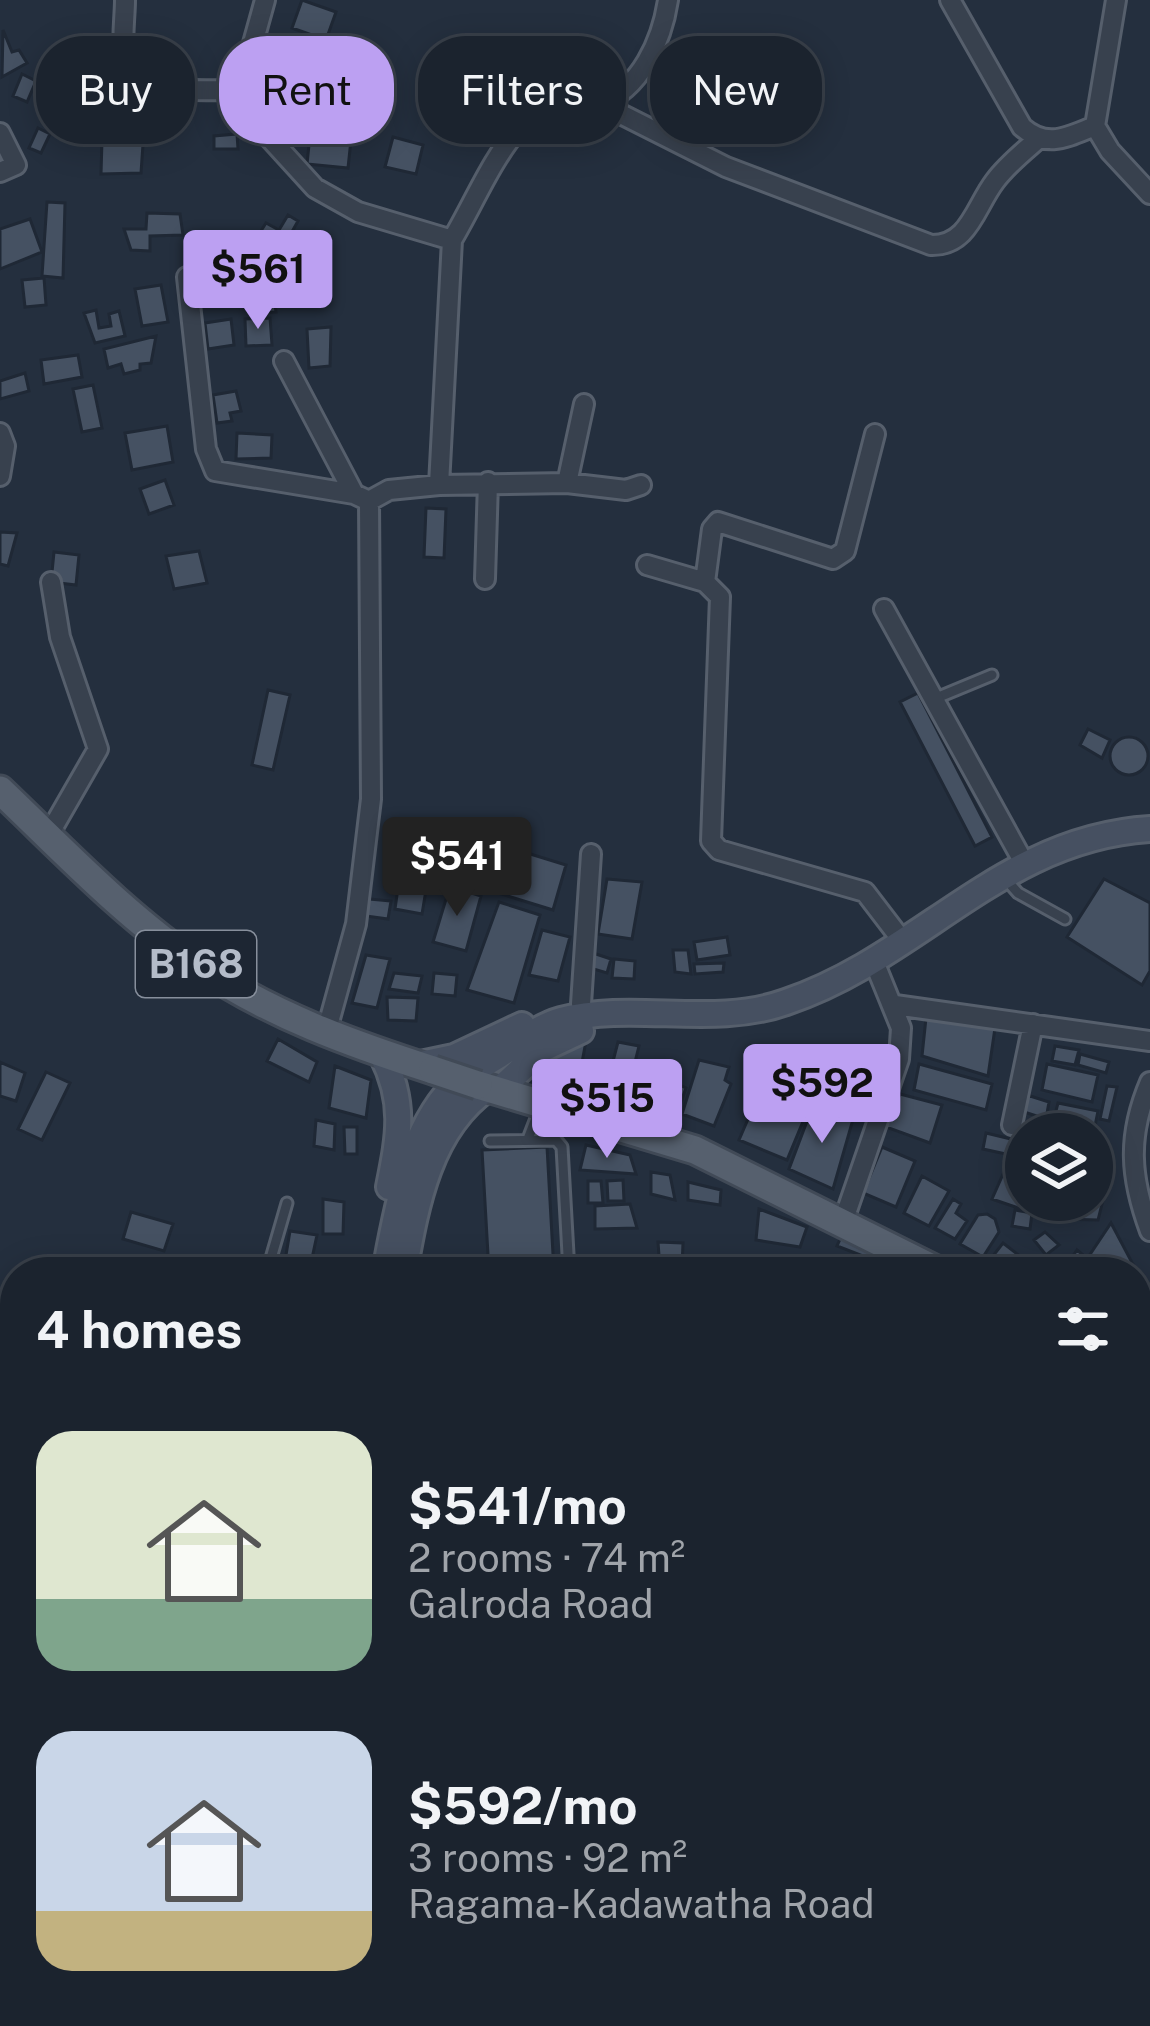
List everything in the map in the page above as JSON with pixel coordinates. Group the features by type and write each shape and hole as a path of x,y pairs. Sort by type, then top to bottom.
{"main road":[{"name":"B168","path":"0,790 157,936 200,966 326,1033 382,1055 695,1150 902,1257"},
{"path":"407,1257 417,1202 449,1126 464,1105 565,1034 620,1024 717,1029 767,1022 827,1003 1000,873 1095,836 1150,829"},
{"path":"425,1068 580,1004 635,997 716,1001 756,997 889,952"},
{"path":"394,1257 429,1130 454,1086 560,1021 625,1012 721,1015 765,1009 820,988 889,952"},
{"path":"376,1257 403,1115 397,1085 382,1055"}],"street":[{"path":"125,0 125,60 136,78 157,86 219,89"},
{"path":"255,36 265,0"},
{"path":"626,82 649,62 664,29 668,0"},
{"path":"950,0 1022,127 1037,140 1054,141 1095,126"},
{"path":"1115,0 1095,126 1110,152 1150,194"},
{"path":"626,117 725,167 931,244 947,245 964,233 992,184 1037,140"},
{"path":"0,133 16,165 0,172"},
{"path":"275,144 315,188 358,212 452,240"},
{"path":"439,485 452,240 509,144"},
{"path":"187,277 206,449 215,471 362,497 389,490 488,482 626,490 641,485"},
{"path":"284,362 362,497 371,799 356,924 326,1033"},
{"path":"567,483 584,404"},
{"path":"0,433 5,446 0,476"},
{"path":"705,582 712,529 718,522 833,559 845,550 875,434"},
{"path":"485,579 488,482"},
{"path":"647,565 705,582 720,597 711,841 719,850 865,892 889,952 902,1028 899,1059 842,1225"},
{"path":"48,836 98,748 60,637 50,582"},
{"path":"884,610 1023,861"},
{"path":"580,1004 591,854"},
{"path":"895,1005 1150,1041"},
{"path":"1014,1113 1033,1024"},
{"path":"1150,1082 1135,1118 1130,1155 1150,1232"}],"lane":[{"path":"934,699 992,675"},
{"path":"1000,873 1018,893 1065,919"},
{"path":"529,1139 542,1103"},
{"path":"490,1141 556,1140 562,1147 568,1257"},
{"path":"270,1257 286,1203"}],"building":[{"path":"302,0 336,12 327,36 292,28"},
{"path":"3,30 12,52 19,50 27,63 2,77"},
{"path":"22,74 36,81 27,102 13,96"},
{"path":"36,132 36,144 45,144 41,153 29,148"},
{"path":"214,136 219,136 219,144 238,144 238,149 214,149"},
{"path":"394,137 423,145 416,174 385,167"},
{"path":"102,144 143,144 141,173 101,174"},
{"path":"309,144 351,144 348,168 307,164"},
{"path":"47,202 65,203 63,278 42,276"},
{"path":"147,213 180,214 183,235 150,236 150,251 131,250 124,229 146,229"},
{"path":"288,215 298,221 278,257 254,242 266,223 279,230"},
{"path":"30,219 42,252 0,269 0,229"},
{"path":"198,244 224,244 224,273 198,273"},
{"path":"44,278 46,305 25,307 22,280"},
{"path":"272,282 276,312 254,313 252,283"},
{"path":"161,285 168,322 142,326 135,289"},
{"path":"96,310 99,328 111,326 109,314 119,311 125,336 95,343 84,313"},
{"path":"270,318 272,345 246,346 245,319"},
{"path":"231,319 234,345 208,349 205,323"},
{"path":"331,327 330,366 309,368 307,329"},
{"path":"156,336 151,363 124,374 121,364 108,368 104,349"},
{"path":"78,355 82,377 44,384 41,360"},
{"path":"25,373 29,391 0,399 0,381"},
{"path":"93,385 102,428 82,432 73,389"},
{"path":"236,391 241,411 230,413 232,421 217,423 213,395"},
{"path":"167,426 173,462 132,470 125,433"},
{"path":"237,433 272,435 271,458 236,459"},
{"path":"165,480 174,505 149,514 140,489"},
{"path":"426,508 446,509 444,558 424,557"},
{"path":"0,532 17,533 8,566 0,564"},
{"path":"199,551 207,583 174,589 166,556"},
{"path":"54,552 79,555 76,585 51,582"},
{"path":"268,690 290,695 273,770 252,765"},
{"path":"918,693 992,837 975,846 900,702"},
{"path":"1088,729 1110,740 1102,758 1080,745"},
{"path":"1129,737 1142,743 1148,756 1142,769 1129,775 1116,769 1110,756 1116,743"},
{"path":"403,827 411,828 408,865 385,863 387,838 402,839"},
{"path":"456,831 566,865 553,910 443,876"},
{"path":"418,832 443,836 438,861 415,857"},
{"path":"400,874 428,878 422,914 395,909"},
{"path":"607,879 642,882 632,939 598,934"},
{"path":"1104,879 1150,903 1150,971 1142,985 1067,937"},
{"path":"450,886 481,896 466,951 433,942"},
{"path":"369,899 391,901 388,919 366,916"},
{"path":"499,902 540,915 514,1003 467,990"},
{"path":"542,930 570,937 558,981 529,975"},
{"path":"727,937 730,955 697,960 694,942"},
{"path":"673,950 688,950 691,974 675,972"},
{"path":"593,953 611,959 607,973 590,968"},
{"path":"366,955 390,959 377,1008 352,1003"},
{"path":"614,959 635,961 634,979 612,978"},
{"path":"724,963 723,972 695,974 694,964"},
{"path":"394,973 422,976 418,993 389,989"},
{"path":"434,973 457,975 455,996 432,994"},
{"path":"387,997 418,998 416,1021 388,1020"},
{"path":"926,1018 995,1028 988,1076 922,1056"},
{"path":"278,1039 317,1062 309,1082 267,1061"},
{"path":"586,1041 578,1084 545,1080 553,1047"},
{"path":"618,1042 639,1046 627,1094 606,1088"},
{"path":"1055,1046 1079,1050 1075,1065 1052,1061"},
{"path":"1080,1054 1109,1062 1106,1073 1078,1065"},
{"path":"699,1060 729,1067 725,1080 731,1084 714,1126 682,1114"},
{"path":"0,1062 25,1073 16,1101 0,1096"},
{"path":"919,1064 992,1084 986,1110 914,1090"},
{"path":"1047,1064 1098,1075 1092,1102 1042,1090"},
{"path":"335,1066 371,1080 366,1118 329,1108"},
{"path":"640,1066 661,1074 653,1102 633,1095"},
{"path":"792,1070 850,1083 842,1102 785,1092"},
{"path":"46,1072 70,1083 42,1140 18,1129"},
{"path":"666,1079 686,1088 678,1110 657,1101"},
{"path":"1107,1086 1117,1087 1111,1113 1101,1113"},
{"path":"900,1094 942,1105 930,1143 886,1127"},
{"path":"1027,1095 1049,1102 1047,1113 1024,1112"},
{"path":"758,1096 809,1107 787,1160 739,1140"},
{"path":"1058,1103 1098,1111 1098,1113 1055,1113"},
{"path":"812,1108 854,1116 833,1189 789,1169"},
{"path":"316,1120 335,1124 334,1150 314,1146"},
{"path":"344,1127 357,1127 357,1154 345,1154"},
{"path":"986,1133 1005,1138 1005,1154 983,1149"},
{"path":"586,1145 630,1155 636,1174 580,1170"},
{"path":"547,1147 553,1257 488,1257 482,1150"},
{"path":"882,1147 915,1161 896,1207 863,1193"},
{"path":"651,1172 670,1175 675,1200 651,1194"},
{"path":"1004,1172 1005,1172 1005,1203 992,1199"},
{"path":"922,1176 949,1191 929,1226 904,1213"},
{"path":"623,1180 624,1201 608,1201 607,1181"},
{"path":"588,1181 601,1181 603,1203 588,1203"},
{"path":"688,1182 721,1190 720,1205 688,1200"},
{"path":"323,1199 344,1202 343,1234 323,1234"},
{"path":"953,1199 961,1204 956,1213 967,1221 955,1239 935,1228"},
{"path":"630,1204 637,1228 595,1229 595,1206"},
{"path":"759,1209 807,1227 800,1247 756,1240"},
{"path":"131,1212 173,1224 164,1251 123,1239"},
{"path":"978,1215 995,1219 999,1232 983,1257 960,1244"},
{"path":"1013,1221 1031,1221 1030,1229 1012,1226"},
{"path":"1111,1223 1129,1257 1090,1257"},
{"path":"290,1231 317,1235 312,1257 286,1255"},
{"path":"1045,1232 1059,1245 1046,1255 1034,1240"},
{"path":"841,1237 884,1257 865,1257 837,1246"},
{"path":"658,1242 683,1243 682,1257 659,1257"},
{"path":"1003,1243 1021,1257 992,1257"}]}
